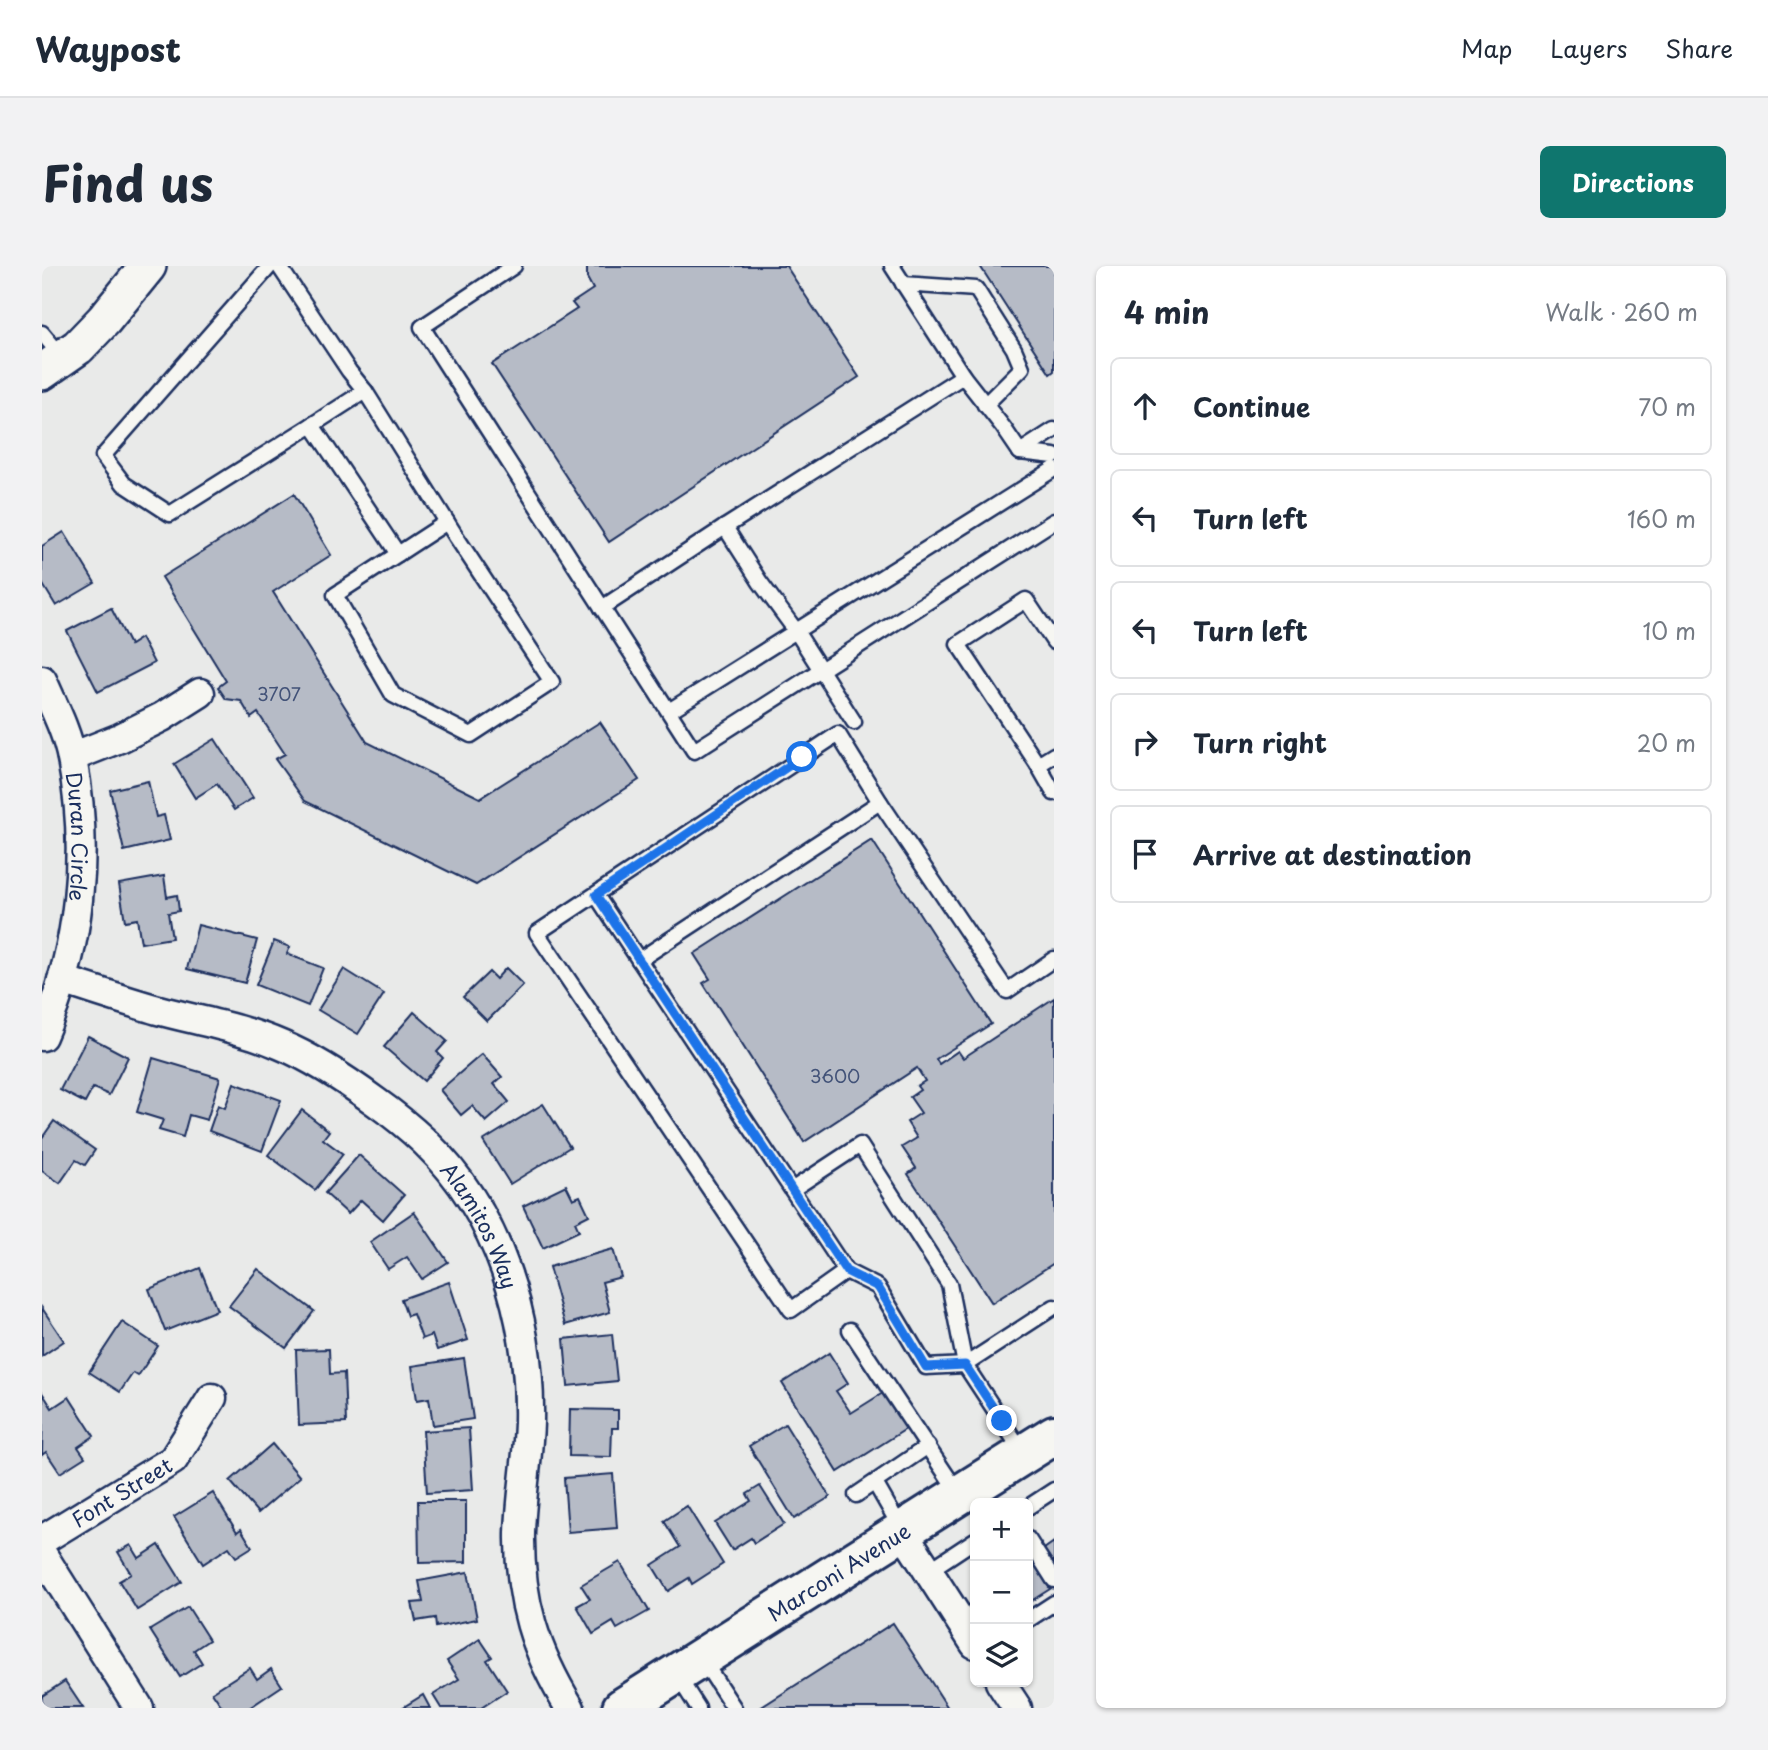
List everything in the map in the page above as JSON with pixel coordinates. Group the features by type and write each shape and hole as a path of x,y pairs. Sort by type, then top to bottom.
{"main road":[{"name":"Marconi Avenue","path":"622,1708 1039,1444"}],"street":[{"path":"49,355 78,347 148,266"},
{"name":"Duran Circle","path":"42,680 72,757 79,809 81,858 78,907 69,956 42,1036"},
{"path":"72,757 120,738 162,717 200,693"},
{"name":"Alamitos Way","path":"62,979 157,1010 247,1033 280,1044 320,1064 400,1120 435,1153 472,1201 505,1267 525,1345 529,1424 520,1531 521,1571 527,1610 538,1648 570,1708"},
{"name":"Font Street","path":"42,1540 173,1460 212,1398"},
{"path":"903,1532 970,1636"},
{"path":"42,1554 139,1708"},
{"path":"1003,1687 1017,1708"}],"lane":[{"path":"270,266 103,456 124,484 170,514 365,391"},
{"path":"279,266 349,372 365,391 552,682 471,735 393,695 335,595 447,522"},
{"path":"514,266 422,327 694,751 1054,521"},
{"path":"891,266 963,376 1020,452 1054,456"},
{"path":"903,284 976,289 1014,349 1022,368 985,405"},
{"path":"602,608 963,376"},
{"path":"312,425 398,554"},
{"path":"1020,452 1054,430"},
{"path":"669,711 1054,469"},
{"path":"725,527 854,722"},
{"path":"1054,642 1026,600 958,644 1054,793"},
{"path":"846,1271 790,1310 537,933 838,734 880,802 1007,991 1054,959"},
{"path":"1038,765 1054,755"},
{"path":"639,960 880,802"},
{"path":"596,895 846,1271 878,1287 926,1367 965,1365 1054,1307"},
{"path":"793,1189 860,1145 949,1284 965,1365 1039,1444"},
{"path":"850,1330 960,1495"},
{"path":"856,1495 928,1446"},
{"path":"874,1483 903,1532"},
{"path":"1033,1504 1054,1490"},
{"path":"928,1571 970,1543"},
{"path":"1033,1547 1054,1580"},
{"path":"1033,1617 1054,1603"},
{"path":"689,1666 698,1708"},
{"path":"689,1666 734,1708"}],"building":[{"path":"587,266 786,266 859,377 609,542 492,364 577,309 572,303 593,289 587,278"},
{"path":"980,266 1054,266 1054,371 1050,374"},
{"path":"294,494 331,555 273,592 367,742 480,798 600,722 639,780 476,885 305,801 275,759 285,754 258,713 251,718 241,701 226,699 218,687 226,681 162,577"},
{"path":"64,532 95,583 56,606 42,583 42,546"},
{"path":"111,608 130,645 141,638 154,663 98,692 67,631"},
{"path":"215,739 253,798 234,810 217,784 195,798 174,764"},
{"path":"148,781 156,817 164,815 170,840 124,851 110,790"},
{"path":"872,840 991,1024 936,1059 939,1064 958,1051 963,1058 1054,998 1054,1263 992,1303 908,1174 916,1168 902,1147 917,1138 907,1122 921,1113 910,1097 920,1090 917,1086 925,1081 917,1068 804,1142 703,983 710,979 694,954"},
{"path":"164,876 167,897 177,895 179,911 168,913 172,938 141,943 137,919 125,921 119,884"},
{"path":"198,925 257,940 245,983 187,969"},
{"path":"274,941 290,947 287,954 323,968 308,1006 256,985"},
{"path":"506,968 523,985 487,1021 463,997 489,972 496,979"},
{"path":"344,969 384,994 358,1034 318,1010"},
{"path":"414,1012 447,1041 437,1052 443,1058 424,1081 384,1047"},
{"path":"88,1036 128,1057 109,1095 93,1088 85,1103 60,1090"},
{"path":"482,1054 502,1077 494,1084 509,1102 486,1122 472,1106 461,1115 440,1090"},
{"path":"153,1058 220,1078 207,1120 189,1115 183,1137 159,1130 163,1120 137,1112"},
{"path":"234,1083 281,1100 262,1151 209,1131 218,1105 225,1108"},
{"path":"543,1104 570,1147 510,1184 483,1141"},
{"path":"302,1110 329,1131 323,1139 343,1154 315,1190 268,1155"},
{"path":"54,1121 95,1150 85,1165 76,1160 60,1183 42,1171 42,1138"},
{"path":"359,1155 404,1195 383,1220 361,1200 348,1214 325,1193"},
{"path":"566,1185 573,1199 580,1196 589,1215 575,1222 579,1231 543,1248 523,1206"},
{"path":"414,1212 448,1262 422,1279 407,1257 388,1269 370,1242"},
{"path":"613,1249 621,1277 602,1282 610,1312 565,1325 549,1267"},
{"path":"200,1268 217,1310 165,1331 149,1289"},
{"path":"258,1269 314,1311 286,1348 229,1306"},
{"path":"449,1282 468,1340 437,1350 432,1335 422,1339 413,1314 407,1316 401,1299"},
{"path":"42,1308 64,1341 42,1356"},
{"path":"122,1322 158,1346 138,1376 133,1373 120,1392 89,1372"},
{"path":"612,1334 617,1381 568,1386 564,1339"},
{"path":"329,1349 330,1374 344,1373 346,1423 299,1425 296,1350"},
{"path":"829,1353 848,1383 836,1391 851,1413 886,1391 909,1427 838,1472 782,1383"},
{"path":"464,1358 473,1419 433,1425 429,1398 417,1400 412,1366"},
{"path":"43,1394 52,1408 69,1397 94,1436 78,1447 85,1457 60,1473 46,1452 42,1455"},
{"path":"570,1409 618,1410 618,1428 612,1428 611,1457 569,1456"},
{"path":"785,1424 830,1497 794,1519 749,1446"},
{"path":"469,1428 473,1490 427,1493 423,1431"},
{"path":"272,1444 300,1477 258,1513 230,1481"},
{"path":"613,1474 617,1528 568,1532 564,1478"},
{"path":"760,1486 784,1524 754,1543 751,1538 732,1550 715,1523 751,1501 747,1494"},
{"path":"213,1493 237,1532 241,1529 252,1547 236,1557 229,1547 203,1564 174,1517"},
{"path":"418,1501 466,1501 466,1562 419,1563"},
{"path":"687,1506 723,1564 692,1584 689,1578 668,1591 652,1565 680,1547 664,1521"},
{"path":"1054,1542 1054,1564 1044,1549"},
{"path":"131,1545 139,1558 159,1545 182,1582 137,1610 119,1581 131,1574 118,1552"},
{"path":"620,1562 649,1611 617,1629 613,1622 593,1634 577,1606 590,1599 581,1585"},
{"path":"1033,1562 1050,1589 1033,1600"},
{"path":"468,1572 477,1619 436,1627 435,1618 416,1621 412,1603 423,1602 419,1581"},
{"path":"188,1607 209,1640 194,1650 202,1663 180,1677 150,1630"},
{"path":"893,1623 948,1708 760,1708"},
{"path":"480,1639 492,1657 487,1660 507,1691 481,1708 441,1708 433,1695 459,1679 447,1661"},
{"path":"250,1668 257,1679 271,1669 282,1686 249,1708 223,1708 212,1692"},
{"path":"65,1681 83,1708 42,1708 42,1696"},
{"path":"423,1695 430,1708 402,1708"}],"route":[{"path":"802,757 596,895 846,1271 878,1287 926,1367 965,1365 1002,1421"}]}
